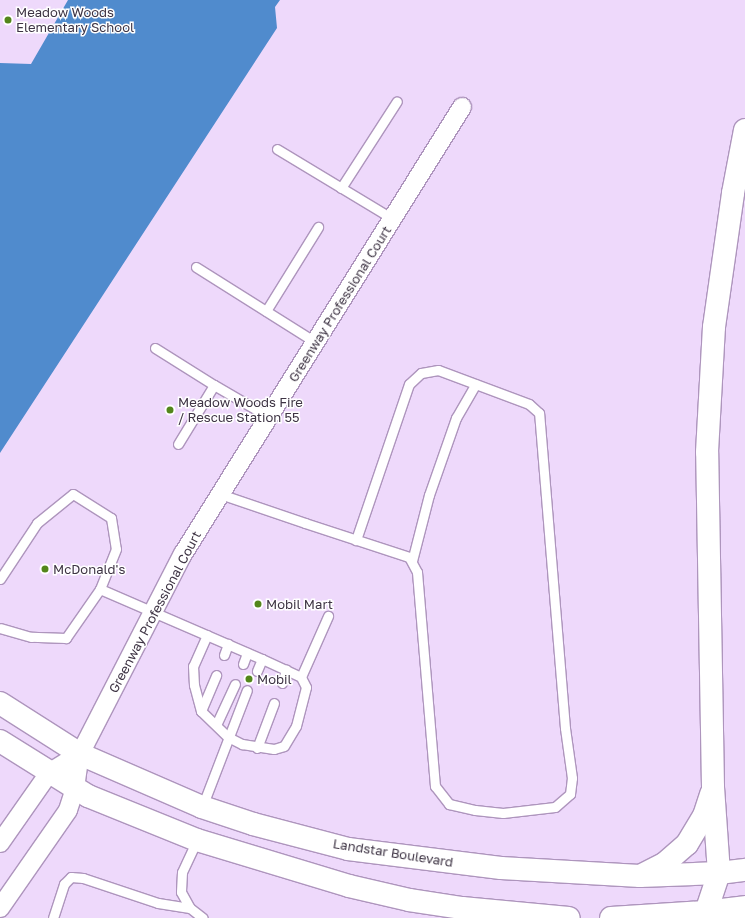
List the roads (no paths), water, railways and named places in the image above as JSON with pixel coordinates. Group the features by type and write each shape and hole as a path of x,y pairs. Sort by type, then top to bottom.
{"main road":[{"path":"704,915 719,873 713,787 707,452 714,327 733,193 745,130"},
{"name":"Landstar Boulevard","path":"0,703 80,754 202,807 253,824 348,848 501,868 640,876 719,873 745,870"},
{"path":"0,740 75,788 196,840 348,886 409,900 462,908 569,918"},
{"path":"640,876 664,864 687,844 704,816 713,787"},
{"path":"611,918 704,915 745,907"}],"street":[{"name":"Greenway Professional Court","path":"80,754 183,554 462,107"},
{"path":"0,843 49,772 80,754"},
{"path":"0,908 68,810 75,788 80,754"}],"lane":[{"path":"341,188 397,101"},
{"path":"277,148 393,219"},
{"path":"266,311 318,227"},
{"path":"196,267 315,342"},
{"path":"155,348 269,417"},
{"path":"220,494 356,540 409,557 417,572 435,786 449,804 475,810 503,813 555,808 570,794 572,778 539,413 529,404 438,370 421,373 409,384 356,540"},
{"path":"412,561 429,495 456,418 476,384"},
{"path":"178,444 214,385"},
{"path":"0,579 37,523 73,494 111,518 116,549 100,589 66,638 31,637 0,628"},
{"path":"100,589 154,611 301,677 306,687 304,700 296,726 284,746 274,749 257,748 242,744 228,737 201,711 194,685 193,666 207,635"},
{"path":"301,677 328,616"},
{"path":"224,655 228,644"},
{"path":"243,664 247,653"},
{"path":"257,671 262,659"},
{"path":"282,683 286,670"},
{"path":"201,711 216,675"},
{"path":"216,725 235,684"},
{"path":"202,807 247,690"},
{"path":"257,748 274,703"},
{"path":"196,840 182,872 181,892 190,908 203,918"},
{"path":"53,918 64,884 71,877 83,878 158,903 190,908"}],"water":[{"path":"68,0 280,0 275,7 277,28 0,453 0,63 31,64"}],"place":[{"name":"Meadow Woods Elementary School","path":"8,20"},
{"name":"Meadow Woods Fire / Rescue Station 55","path":"170,410"},
{"name":"McDonald's","path":"45,569"},
{"name":"Mobil Mart","path":"258,604"},
{"name":"Mobil","path":"249,679"}]}
